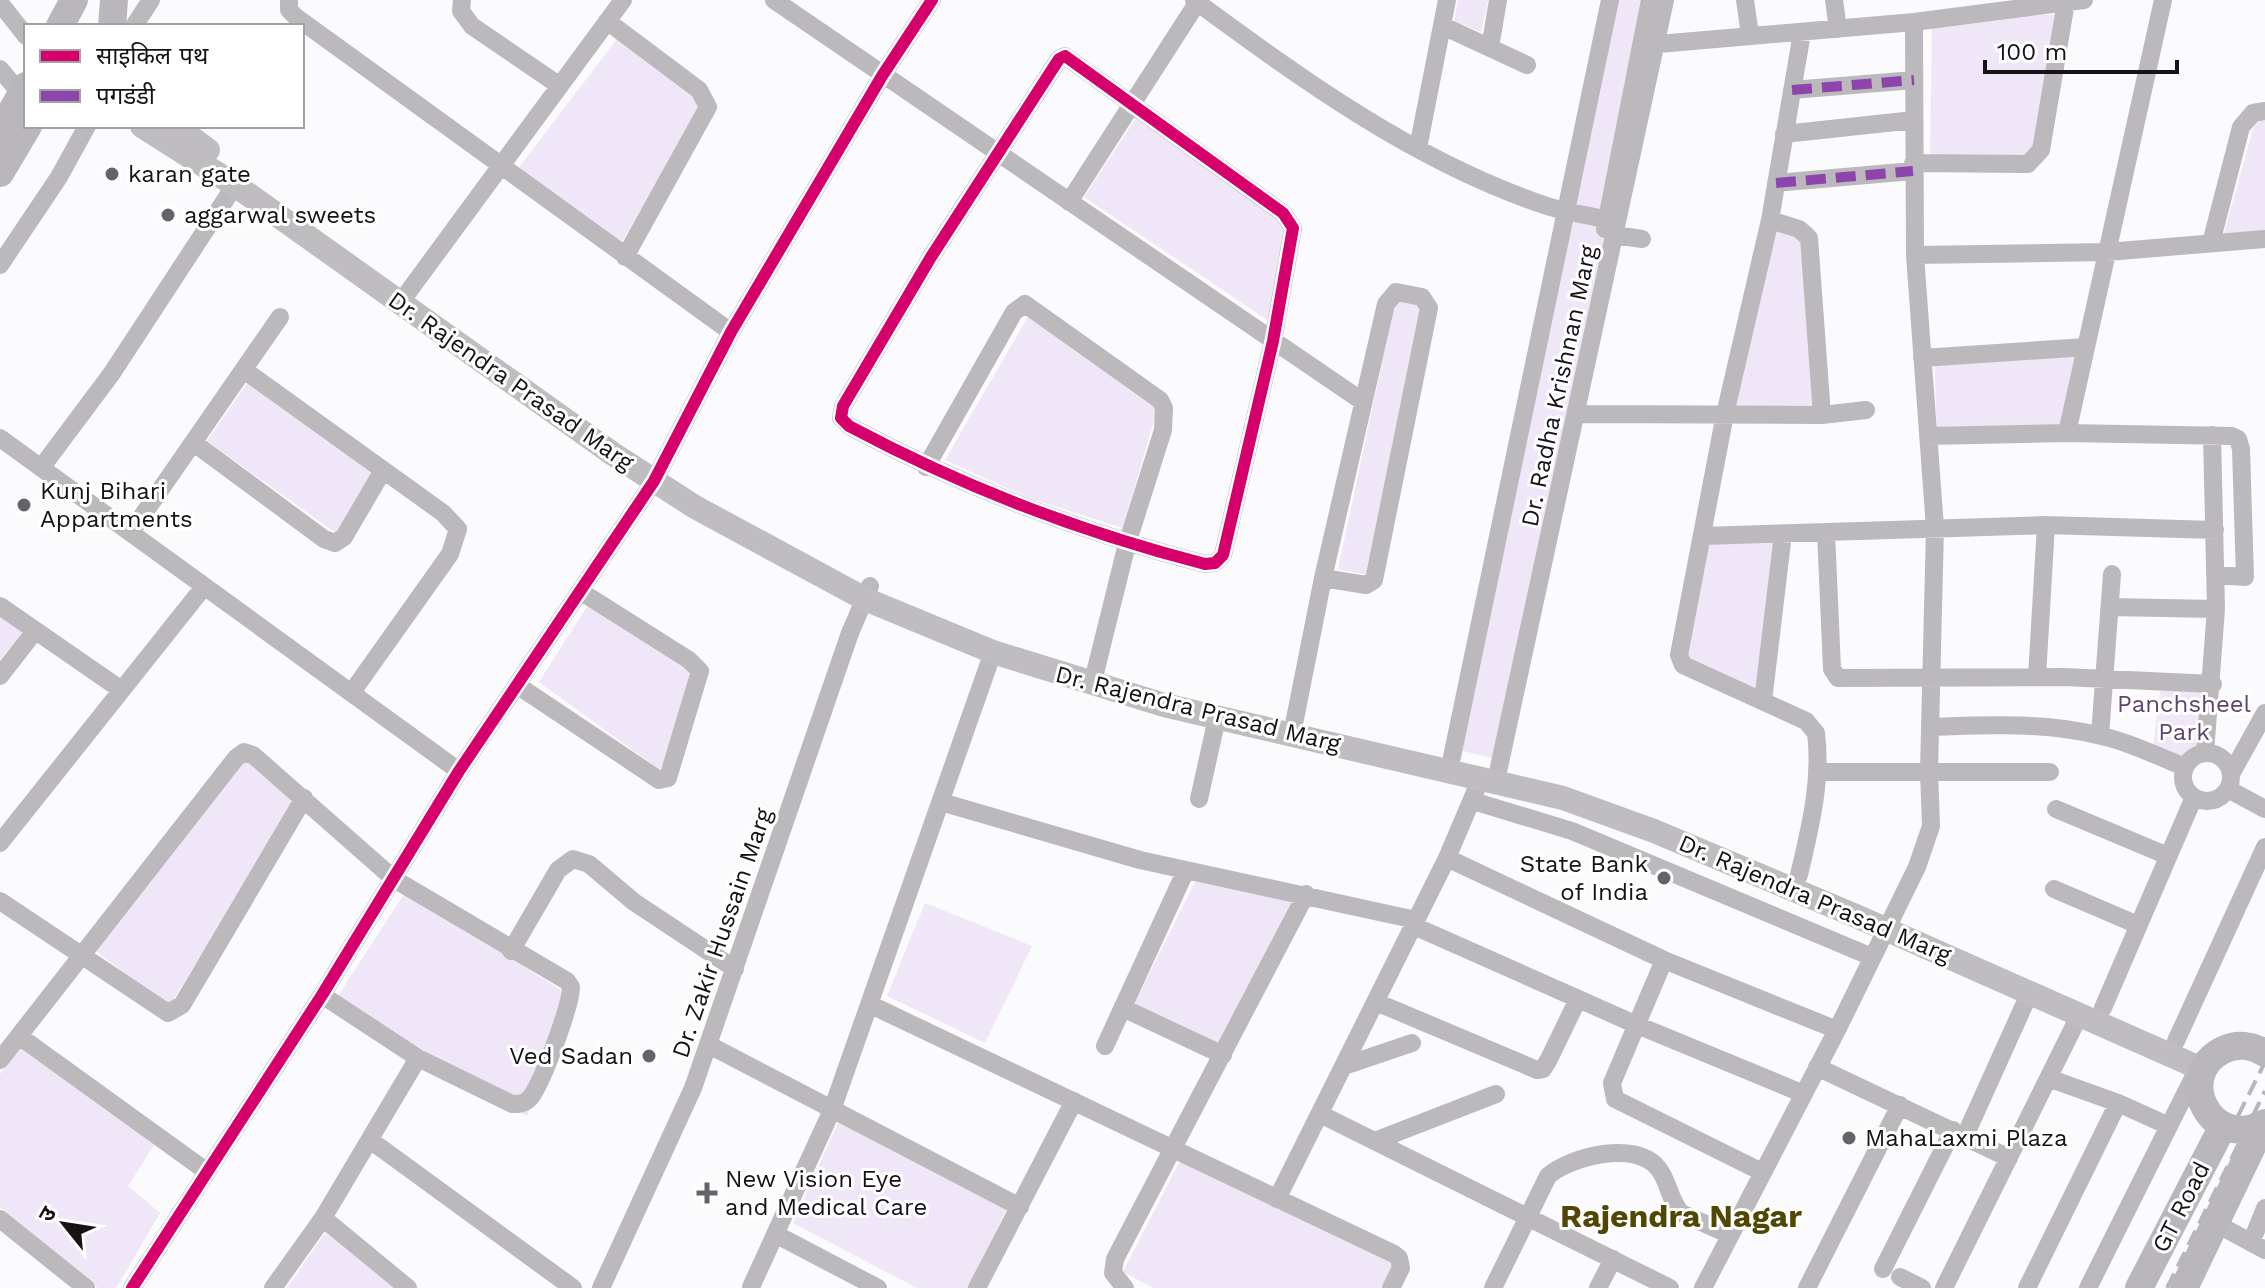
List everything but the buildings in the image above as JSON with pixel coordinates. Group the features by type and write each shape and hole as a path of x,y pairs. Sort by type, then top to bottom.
{"highway":[{"path":"61,24 74,0"},
{"path":"112,24 114,0"},
{"path":"0,132 24,90"},
{"path":"0,173 27,128"},
{"path":"2263,1047 2236,1046 2205,1064 2199,1085 2202,1102 2210,1116 2223,1126 2247,1130 2264,1123"},
{"name":"GT Road","path":"2184,1288 2264,1123"},
{"name":"GT Road","path":"2139,1288 2223,1126"}],"main road":[{"name":"Dr. Rajendra Prasad Marg","path":"145,128 548,395 657,476 868,592 993,652 1492,774 1569,785 1664,818 1799,875 2030,992 2176,1041 2205,1064"},
{"name":"Dr. Rajendra Prasad Marg","path":"178,128 404,298"},
{"name":"Dr. Rajendra Prasad Marg","path":"868,592 991,636 1094,678 1217,718 1294,728 1452,757 1889,922 2205,1064"}],"street":[{"path":"135,24 151,0"},
{"path":"289,0 289,10 296,17 731,332"},
{"path":"462,0 461,11 472,26 560,86"},
{"path":"404,298 623,0"},
{"path":"774,0 1362,401"},
{"path":"132,1288 322,995 459,771 657,476 731,332 882,76 932,0"},
{"path":"1418,148 1447,0"},
{"path":"1490,48 1498,0"},
{"path":"1452,757 1610,0"},
{"path":"1650,0 1648,45 1914,22 1954,8 2074,1 2044,137 2035,159 2028,164 1913,167 1776,183"},
{"name":"Dr. Radha Krishnan Marg","path":"1492,774 1576,414 1648,45 1665,0"},
{"path":"1745,0 1750,35"},
{"path":"1834,0 1838,29"},
{"path":"2067,433 2163,0"},
{"path":"1069,202 1197,1 1273,61 1351,112 1418,148 1490,183 1642,239"},
{"path":"0,3 24,33"},
{"path":"607,21 699,90 708,107 625,257"},
{"path":"1703,1288 1728,1234 1837,1030 1917,867 1931,826 1929,771 1935,528 1915,255 1914,22"},
{"path":"1443,26 1527,65"},
{"path":"1799,875 1813,816 1817,772 1817,742 1812,726 1683,665 1680,660 1725,414 1770,220 1802,33"},
{"path":"1065,56 1073,58 1129,104 1290,219 1292,241 1273,341 1220,560 1205,564 1127,544 1024,508 926,467 849,426 840,412 996,153 1059,59 1065,56"},
{"path":"0,69 24,90"},
{"path":"1792,90 1914,80"},
{"path":"2211,243 2241,127 2253,113 2265,111"},
{"path":"1784,134 1914,120"},
{"path":"0,265 59,177 86,128"},
{"path":"41,468 112,373 235,185"},
{"path":"1770,220 1799,229 1809,238 1822,415"},
{"path":"1277,1199 1473,801 1492,774 1613,226"},
{"path":"1915,255 2107,252 2265,239"},
{"path":"1294,728 1323,578 1389,296 1406,292 1422,297 1428,301 1429,308 1376,574 1371,584 1366,585 1323,578"},
{"path":"926,467 1014,312 1025,304 1148,390 1164,408 1163,430 1127,544 1094,678"},
{"path":"131,532 280,317"},
{"path":"1922,358 2086,347"},
{"path":"244,370 453,522 458,529 457,541 352,692"},
{"path":"1576,414 1822,415 1866,410"},
{"path":"1928,436 2067,433 2232,436 2240,443 2245,577 2215,575"},
{"path":"2205,753 2213,684 2216,609 2212,435"},
{"path":"0,438 459,771"},
{"path":"194,443 324,539 335,543 344,537 382,472"},
{"path":"1703,536 2046,525 2215,530"},
{"path":"2037,677 2046,525"},
{"path":"1826,532 1834,675 1846,679 2037,677 2213,684"},
{"path":"1763,701 1783,534"},
{"path":"2100,735 2107,680 2112,574"},
{"path":"0,843 203,588"},
{"path":"517,685 659,780 668,778 700,671 689,660 580,591"},
{"name":"Dr. Zakir Hussain Marg","path":"601,1288 654,1178 709,1045 868,592"},
{"path":"0,606 120,689"},
{"path":"2110,607 2216,609"},
{"path":"0,676 35,631"},
{"path":"751,1287 832,1110 993,652"},
{"path":"2265,713 2229,781 2208,801 2194,797 2185,786 2185,767 2193,757 2205,753 2224,760 2229,781 2265,809"},
{"path":"1199,799 1217,718"},
{"path":"1930,727 2004,724 2100,735 2185,767"},
{"path":"0,1060 236,758 244,752 253,755 304,798 394,879 511,951 567,981 571,987 569,1007 527,1102 512,1104 418,1058 322,995"},
{"path":"1817,772 2050,772"},
{"path":"1944,1288 2051,1079 2138,925 2194,797"},
{"path":"0,901 160,1010 168,1013 175,1011 182,1005 304,798"},
{"path":"1473,801 1572,831 1872,957"},
{"path":"941,802 1186,870 1306,894 1415,923 1637,1025 1804,1094"},
{"path":"2056,809 2168,856"},
{"path":"2176,1041 2265,847"},
{"path":"1447,858 1664,960 1837,1030"},
{"path":"511,951 558,870 573,859 589,864 634,902 735,969"},
{"path":"1105,1046 1186,870"},
{"path":"2054,889 2138,925"},
{"path":"1125,1288 1116,1281 1112,1266 1306,894"},
{"path":"1664,960 1612,1083 1615,1099 1762,1172"},
{"path":"1905,1281 1959,1133 2030,992"},
{"path":"1376,1002 1537,1070 1543,1069 1549,1059 1578,999"},
{"path":"871,1005 1399,1258 1401,1268 1391,1288"},
{"path":"1123,1008 1223,1055"},
{"path":"19,1036 206,1171"},
{"path":"1344,1066 1412,1043"},
{"path":"709,1045 1020,1207"},
{"path":"273,1288 323,1218 418,1058"},
{"path":"2088,1288 2169,1126 2205,1064"},
{"path":"1817,1067 2009,1158"},
{"path":"2051,1079 2118,1103 2169,1126"},
{"path":"1375,1141 1496,1094"},
{"path":"977,1288 1074,1101"},
{"path":"2027,1288 2118,1103"},
{"path":"1807,1288 1900,1105"},
{"path":"1320,1114 1670,1288"},
{"path":"370,1140 573,1288"},
{"path":"1493,1288 1548,1176 1557,1168 1615,1153 1651,1160 1665,1178 1681,1213 1728,1234"},
{"path":"2256,1235 2265,1208"},
{"path":"323,1218 408,1288"},
{"path":"0,1219 86,1288"},
{"path":"2215,1223 2256,1235 2265,1250"},
{"path":"777,1235 878,1288"},
{"path":"1598,1288 1613,1259"}],"green space":[{"path":"1458,0 1488,0 1481,32 1454,21"},
{"path":"1618,0 1657,0 1503,761 1456,749"},
{"path":"2067,14 2037,160 1930,159 1932,20"},
{"path":"620,35 709,98 621,243 518,169"},
{"path":"2259,108 2265,108 2265,236 2222,240"},
{"path":"1140,112 1293,220 1272,323 1084,197"},
{"path":"1770,220 1813,227 1822,415 1725,414"},
{"path":"1396,297 1425,303 1367,575 1338,569"},
{"path":"1033,308 1160,400 1123,528 1026,497 945,460"},
{"path":"2081,346 2062,429 1937,432 1934,354"},
{"path":"249,381 376,470 336,533 207,441"},
{"path":"1779,534 1762,695 1684,659 1707,537"},
{"path":"590,602 691,668 663,772 539,682"},
{"path":"0,610 25,629 0,660"},
{"name":"Panchsheel Park","path":"2161,684 2212,685 2209,748 2189,770 2152,754"},
{"path":"246,757 300,796 168,1008 95,950"},
{"path":"1199,874 1292,900 1218,1046 1133,1006"},
{"path":"406,891 570,996 527,1116 338,996"},
{"path":"925,903 1032,946 985,1043 887,996"},
{"path":"27,1040 158,1139 128,1186 160,1213 116,1288 98,1288 0,1207 0,1074"},
{"path":"841,1116 1009,1204 968,1288 917,1288 793,1223"},
{"path":"1183,1155 1394,1263 1381,1288 1154,1288 1123,1272"},
{"path":"331,1224 405,1288 287,1288"}],"railway":[{"path":"2152,1288 2265,1062"},
{"path":"2167,1288 2265,1091"}],"marked path":[{"path":"1792,90 1914,80"},
{"path":"1776,183 1913,171"}],"cycle path":[{"path":"132,1288 322,995 459,771 654,481 731,332 882,76 932,0"},
{"path":"1065,56 1283,213 1293,228 1273,341 1223,555 1215,563 1205,564 1113,538 1023,506 935,469 849,426 841,418 843,406 931,257 1059,59 1065,56"}],"place":[{"name":"karan gate","path":"112,174"},
{"name":"aggarwal sweets","path":"168,215"},
{"name":"Kunj Bihari Appartments","path":"24,505"},
{"name":"State Bank of India","path":"1664,878"},
{"name":"Ved Sadan","path":"649,1056"},
{"name":"MahaLaxmi Plaza","path":"1849,1138"},
{"name":"New Vision Eye and Medical Care","path":"707,1193"}],"district":[{"name":"Rajendra Nagar","path":"1681,1216"}]}
